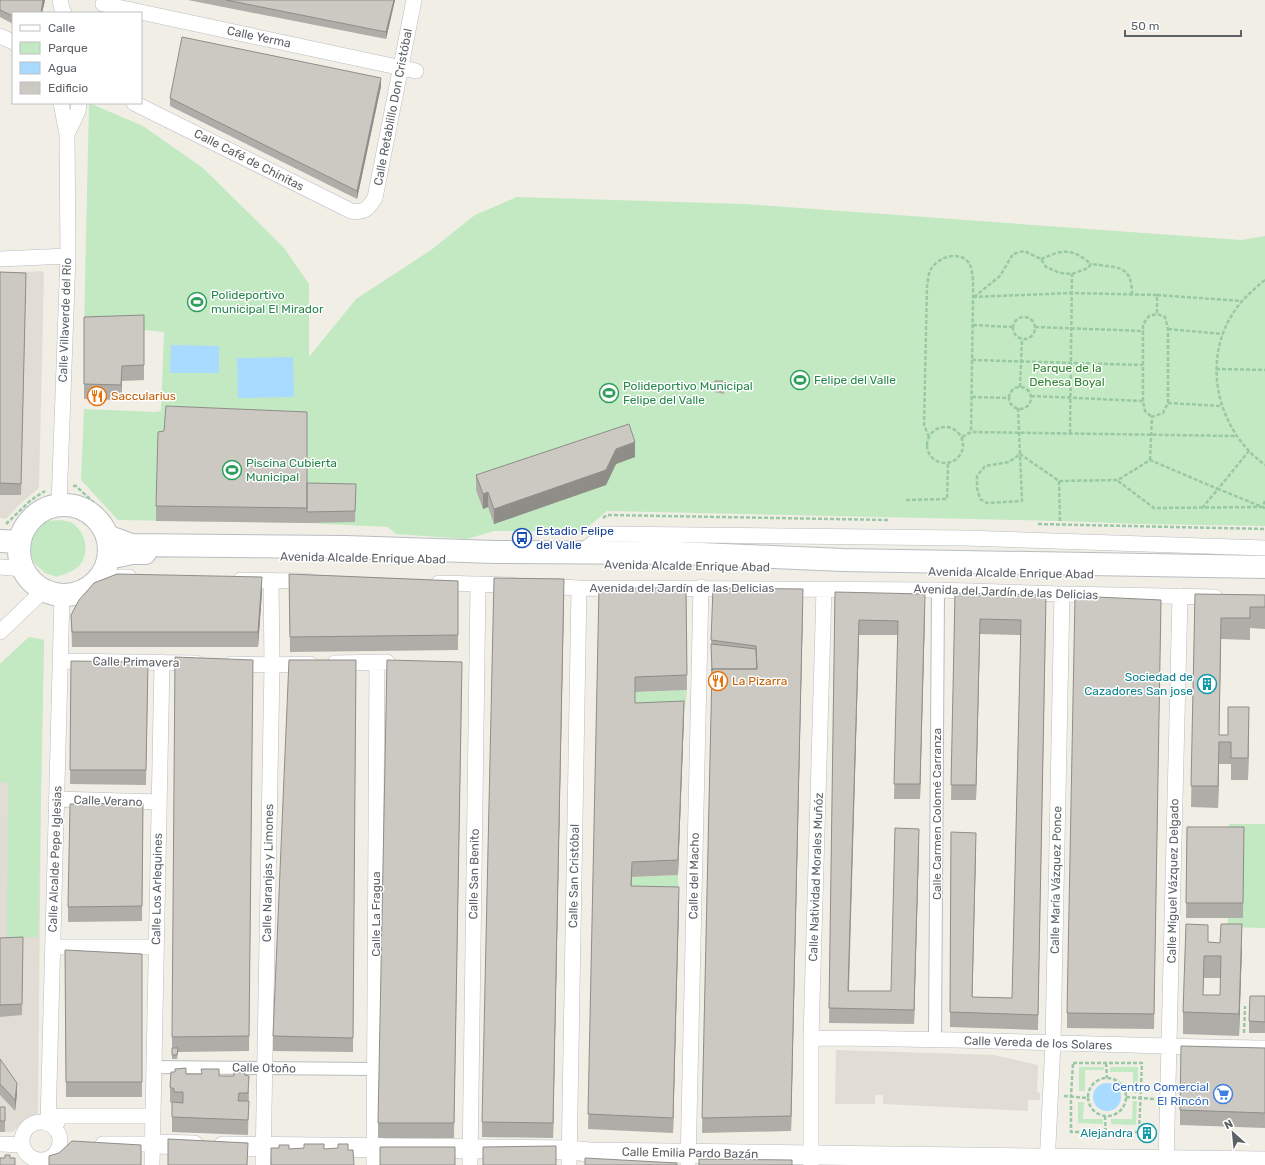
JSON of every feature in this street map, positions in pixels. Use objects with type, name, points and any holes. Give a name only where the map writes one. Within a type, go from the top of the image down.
[{"type":"main road","points":[[59,505],[69,505],[82,508],[93,515],[102,524],[108,546],[106,567],[100,577],[89,587],[76,593],[53,592],[32,581],[13,552],[24,529],[32,518],[43,510],[59,505]]},
{"type":"main road","name":"Avenida Alcalde Enrique Abad","points":[[108,546],[345,547],[495,552],[677,553],[850,560],[1265,567]]},
{"type":"main road","name":"Avenida Alcalde Enrique Abad","points":[[108,546],[118,556],[140,553],[1265,578]]},
{"type":"street","points":[[60,0],[64,12]]},
{"type":"street","name":"Calle Retablillo Don Cristóbal","points":[[365,211],[370,206],[374,198],[414,0]]},
{"type":"street","name":"Calle Yerma","points":[[102,6],[131,12]]},
{"type":"street","name":"Calle Yerma","points":[[142,14],[416,70]]},
{"type":"street","points":[[0,36],[12,42]]},
{"type":"street","name":"Calle Villaverde del Rio","points":[[59,505],[68,256],[67,134],[61,104]]},
{"type":"street","name":"Calle Villaverde del Rio","points":[[67,134],[78,111],[79,104]]},
{"type":"street","name":"Calle Café de Chinitas","points":[[136,104],[351,211],[365,211]]},
{"type":"street","points":[[0,259],[68,256]]},
{"type":"street","name":"Avenida Alcalde Enrique Abad","points":[[581,552],[604,534],[965,538],[1265,548]]},
{"type":"street","points":[[0,567],[13,552]]},
{"type":"street","points":[[100,577],[140,578]]},
{"type":"street","points":[[225,579],[327,581]]},
{"type":"street","name":"Calle Naranjas y Limones","points":[[263,1156],[272,665],[271,580]]},
{"type":"street","name":"Avenida del Jardín de las Delicias","points":[[422,583],[579,588],[701,587],[938,590],[1231,597]]},
{"type":"street","name":"Calle San Benito","points":[[470,1157],[471,662],[478,584]]},
{"type":"street","name":"Calle del Macho","points":[[688,1159],[701,587]]},
{"type":"street","name":"Calle San Cristóbal","points":[[569,1157],[579,588]]},
{"type":"street","name":"Calle Natividad Morales Muñóz","points":[[811,1160],[812,1038],[824,589]]},
{"type":"street","name":"Calle Carmen Colomé Carranza","points":[[935,1039],[938,590]]},
{"type":"street","points":[[0,632],[53,592]]},
{"type":"street","name":"Calle Alcalde Pepe Iglesias","points":[[51,1126],[53,947],[60,661],[53,592]]},
{"type":"street","name":"Calle María Vázquez Ponce","points":[[1047,1162],[1053,1043],[1062,594]]},
{"type":"street","name":"Calle Miguel Vázquez Delgado","points":[[1166,1162],[1180,596]]},
{"type":"street","name":"Calle Primavera","points":[[60,661],[272,665],[400,662]]},
{"type":"street","name":"Calle Los Arlequines","points":[[152,1165],[162,662]]},
{"type":"street","name":"Calle La Fragua","points":[[374,1156],[377,662]]},
{"type":"street","name":"Calle Verano","points":[[56,799],[159,802]]},
{"type":"street","points":[[53,947],[156,947]]},
{"type":"street","name":"Calle Vereda de los Solares","points":[[812,1038],[935,1039],[1169,1047],[1265,1048]]},
{"type":"street","name":"Calle Otoño","points":[[154,1067],[375,1069]]},
{"type":"street","points":[[51,1126],[59,1116],[152,1116]]},
{"type":"street","points":[[36,1123],[51,1126],[59,1138],[59,1144],[53,1155],[35,1162],[27,1154],[22,1145],[22,1139],[26,1129],[36,1123]]},
{"type":"street","points":[[0,1144],[22,1145]]},
{"type":"street","points":[[59,1144],[75,1144]]},
{"type":"street","points":[[90,1144],[152,1144]]},
{"type":"street","name":"Calle Emilia Pardo Bazán","points":[[152,1144],[263,1156],[569,1157],[590,1152],[688,1159],[1047,1162],[1265,1161]]},
{"type":"path","points":[[973,297],[1000,276],[1013,254],[1024,252],[1041,259],[1046,267],[1060,273],[1072,274],[1088,268],[1091,264]]},
{"type":"path","points":[[1041,259],[1062,252],[1072,253],[1084,258],[1091,264],[1106,267],[1116,266],[1126,272],[1132,283],[1132,294]]},
{"type":"path","points":[[929,436],[924,425],[927,286],[930,272],[936,262],[946,256],[959,257],[969,263],[972,275],[973,325],[971,432]]},
{"type":"path","points":[[1070,433],[1072,274]]},
{"type":"path","points":[[1265,280],[1242,301],[1228,322],[1218,351],[1216,369],[1217,384],[1226,418],[1236,436],[1249,451],[1265,464]]},
{"type":"path","points":[[973,297],[1071,293],[1157,295],[1242,301]]},
{"type":"path","points":[[1157,295],[1157,314]]},
{"type":"path","points":[[1157,314],[1165,317],[1168,329],[1168,403],[1163,413],[1152,417],[1145,411],[1143,401],[1144,324],[1149,316],[1157,314]]},
{"type":"path","points":[[1022,317],[1032,320],[1035,327],[1034,334],[1028,339],[1022,339],[1014,335],[1012,327],[1016,320],[1022,317]]},
{"type":"path","points":[[973,325],[1012,327]]},
{"type":"path","points":[[1035,327],[1144,331]]},
{"type":"path","points":[[1168,329],[1223,334]]},
{"type":"path","points":[[1020,387],[1022,339]]},
{"type":"path","points":[[972,360],[1143,365]]},
{"type":"path","points":[[1216,369],[1265,370]]},
{"type":"path","points":[[1020,387],[1026,388],[1029,391],[1031,401],[1026,407],[1018,408],[1013,406],[1009,398],[1013,389],[1020,387]]},
{"type":"path","points":[[1031,396],[1143,401]]},
{"type":"path","points":[[972,397],[1009,398]]},
{"type":"path","points":[[1168,403],[1222,406]]},
{"type":"path","points":[[1018,408],[1019,433],[1020,454],[1022,502],[987,503],[980,499],[977,488],[977,476],[985,466],[1009,462],[1020,454]]},
{"type":"path","points":[[1150,460],[1152,417]]},
{"type":"path","points":[[950,427],[962,436],[964,446],[959,458],[948,464],[937,462],[932,458],[927,448],[929,436],[932,432],[938,428],[950,427]]},
{"type":"path","points":[[962,436],[971,432],[1236,436]]},
{"type":"path","points":[[1202,508],[1249,451]]},
{"type":"path","points":[[1020,454],[1059,481],[1118,480],[1150,460]]},
{"type":"path","points":[[1150,460],[1263,508]]},
{"type":"path","points":[[906,500],[946,499],[948,464]]},
{"type":"path","points":[[1118,480],[1154,508],[1263,508]]},
{"type":"path","points":[[1059,481],[1060,521]]},
{"type":"path","points":[[1263,508],[1265,501]]},
{"type":"path","points":[[1244,1048],[1245,1006]]},
{"type":"path","points":[[1106,1056],[1107,1078]]},
{"type":"path","points":[[1073,1062],[1142,1063],[1139,1132],[1071,1132],[1071,1096],[1073,1062]]},
{"type":"path","points":[[1107,1078],[1118,1081],[1125,1091],[1126,1097],[1125,1104],[1122,1109],[1111,1116],[1099,1115],[1091,1108],[1087,1098],[1088,1091],[1095,1082],[1107,1078]]},
{"type":"path","points":[[1062,1096],[1087,1098]]},
{"type":"path","points":[[1126,1097],[1154,1099]]},
{"type":"path","points":[[1105,1116],[1106,1139]]},
{"type":"shaded area","points":[[42,271],[44,274],[39,488],[22,502],[6,519],[0,518],[0,273]]},
{"type":"shaded area","points":[[29,637],[44,640],[38,1113],[27,1119],[13,1132],[0,1132],[0,664]]},
{"type":"shaded area","points":[[836,1050],[994,1055],[1038,1065],[1037,1092],[1040,1093],[1040,1100],[1028,1100],[1028,1111],[883,1104],[883,1095],[875,1095],[875,1104],[835,1104]]},
{"type":"green space","name":"Parque de la Dehesa Boyal","points":[[89,104],[143,126],[203,168],[284,248],[309,284],[309,357],[356,299],[431,250],[475,215],[517,197],[744,204],[1241,240],[1265,236],[1265,526],[607,511],[583,531],[494,531],[467,539],[396,534],[388,527],[307,523],[118,520],[81,480],[84,409],[161,411],[164,332],[144,330],[84,329]]},
{"type":"green space","points":[[60,520],[71,522],[77,527],[81,532],[86,548],[83,560],[78,567],[57,577],[45,573],[34,563],[29,550],[31,539],[36,530],[47,521]]},
{"type":"green space","points":[[29,637],[44,640],[38,937],[7,937],[8,783],[0,782],[0,664]]},
{"type":"green space","points":[[687,690],[684,716],[635,718],[635,692]]},
{"type":"green space","points":[[1229,824],[1265,824],[1265,928],[1227,927],[1228,918],[1243,918],[1244,843],[1231,842]]},
{"type":"green space","points":[[678,875],[679,901],[631,900],[632,877]]},
{"type":"green space","points":[[1079,1067],[1104,1067],[1104,1070],[1085,1070],[1085,1091],[1079,1091]]},
{"type":"green space","points":[[1110,1067],[1138,1067],[1138,1093],[1133,1093],[1133,1072],[1110,1072]]},
{"type":"green space","points":[[1133,1101],[1137,1101],[1136,1125],[1111,1124],[1111,1119],[1132,1119]]},
{"type":"green space","points":[[1078,1102],[1084,1102],[1083,1119],[1103,1119],[1103,1124],[1078,1123]]},
{"type":"water","points":[[171,345],[219,346],[219,373],[170,373]]},
{"type":"water","points":[[293,357],[294,397],[238,398],[237,358]]},
{"type":"water","points":[[1107,1083],[1117,1087],[1121,1097],[1117,1107],[1107,1111],[1097,1107],[1093,1097],[1097,1087]]},
{"type":"building","points":[[0,0],[43,0],[41,12],[12,12],[12,16],[0,10]]},
{"type":"building","points":[[226,0],[394,0],[386,32]]},
{"type":"building","points":[[182,37],[381,78],[357,191],[170,98]]},
{"type":"building","points":[[0,272],[26,273],[21,484],[0,483]]},
{"type":"building","points":[[144,315],[144,365],[122,366],[121,385],[84,384],[84,317]]},
{"type":"building","points":[[715,381],[724,381],[724,390],[714,388]]},
{"type":"building","name":"Piscina Cubierta Municipal","points":[[166,406],[307,412],[307,508],[156,506],[158,432],[164,431]]},
{"type":"building","points":[[629,424],[635,442],[616,449],[606,470],[494,509],[488,492],[483,494],[476,475]]},
{"type":"building","points":[[307,483],[356,484],[355,511],[307,512]]},
{"type":"building","points":[[117,574],[262,577],[258,632],[72,632],[71,615],[79,600],[94,583]]},
{"type":"building","points":[[289,574],[458,581],[458,635],[290,637]]},
{"type":"building","points":[[494,578],[564,579],[553,1123],[482,1122]]},
{"type":"building","points":[[599,588],[686,588],[687,675],[635,677],[635,703],[684,701],[678,860],[632,862],[631,886],[679,887],[673,1118],[588,1114]]},
{"type":"building","points":[[713,588],[803,589],[791,1116],[702,1118],[712,669],[757,669],[756,646],[711,640]]},
{"type":"building","points":[[835,592],[925,594],[920,784],[894,784],[898,621],[859,620],[848,991],[891,991],[895,828],[919,829],[914,1010],[829,1008]]},
{"type":"building","points":[[955,593],[1046,595],[1038,1015],[950,1012],[951,832],[976,833],[972,997],[1012,998],[1021,620],[980,619],[976,785],[951,785]]},
{"type":"building","name":"Sociedad de Cazadores San jose","points":[[1195,594],[1265,595],[1265,607],[1250,607],[1250,618],[1221,618],[1219,735],[1228,735],[1228,707],[1249,707],[1248,758],[1231,758],[1231,742],[1219,742],[1218,786],[1191,786]]},
{"type":"building","points":[[1075,596],[1161,600],[1154,1014],[1067,1013]]},
{"type":"building","points":[[711,644],[756,649],[757,669],[712,669],[712,671]]},
{"type":"building","points":[[175,657],[253,660],[249,1036],[172,1037]]},
{"type":"building","points":[[289,660],[356,660],[353,1038],[273,1036]]},
{"type":"building","points":[[387,660],[462,662],[454,1123],[378,1123]]},
{"type":"building","points":[[71,661],[148,662],[146,770],[70,770]]},
{"type":"building","points":[[143,803],[142,906],[68,907],[70,804]]},
{"type":"building","points":[[1187,827],[1244,827],[1243,903],[1186,903]]},
{"type":"building","points":[[1186,924],[1208,925],[1208,942],[1220,943],[1221,924],[1242,924],[1239,1014],[1183,1012]],"holes":[[[1204,956],[1221,956],[1220,995],[1203,995]]]},
{"type":"building","points":[[23,937],[22,1004],[0,1005],[0,938]]},
{"type":"building","points":[[65,950],[142,954],[142,1082],[66,1082]]},
{"type":"building","points":[[1250,996],[1265,996],[1265,1022],[1249,1021]]},
{"type":"building","name":"Centro Comercial El Rincón","points":[[1181,1046],[1265,1048],[1265,1113],[1180,1110]]},
{"type":"building","points":[[172,1048],[178,1048],[177,1055],[172,1055]]},
{"type":"building","points":[[0,1059],[17,1083],[15,1100],[0,1084]]},
{"type":"building","points":[[186,1068],[186,1074],[202,1074],[201,1069],[219,1069],[219,1076],[234,1076],[234,1072],[244,1072],[245,1075],[249,1076],[248,1093],[239,1093],[238,1101],[249,1101],[248,1120],[172,1117],[172,1102],[183,1103],[183,1092],[174,1092],[174,1089],[170,1087],[171,1072],[175,1072],[175,1069]]},
{"type":"building","points":[[0,1107],[5,1107],[5,1121],[0,1121]]},
{"type":"building","points":[[1141,1125],[1152,1125],[1152,1134],[1141,1134]]},
{"type":"building","points":[[168,1139],[248,1143],[247,1165],[168,1165]]},
{"type":"building","points":[[72,1141],[141,1145],[141,1165],[49,1165],[49,1156],[59,1153]]},
{"type":"building","points":[[304,1144],[324,1144],[324,1149],[338,1148],[338,1144],[348,1144],[348,1150],[353,1150],[354,1165],[271,1165],[271,1148],[279,1148],[279,1145],[289,1145],[289,1149],[304,1148]]},
{"type":"building","points":[[556,1146],[556,1165],[483,1165],[483,1147]]},
{"type":"building","points":[[380,1147],[455,1147],[455,1165],[380,1165]]},
{"type":"building","points":[[5,1155],[10,1155],[10,1158],[15,1158],[15,1165],[0,1165],[0,1158],[5,1158]]},
{"type":"building","points":[[585,1158],[677,1163],[677,1165],[585,1165]]},
{"type":"building","points":[[699,1159],[792,1160],[792,1165],[699,1165]]},
{"type":"place","name":"Polideportivo municipal El Mirador","points":[[197,302]]},
{"type":"place","name":"Felipe del Valle","points":[[800,380]]},
{"type":"place","name":"Polideportivo Municipal Felipe del Valle","points":[[609,393]]},
{"type":"place","name":"Saccularius","points":[[97,396]]},
{"type":"place","name":"Piscina Cubierta Municipal","points":[[232,470]]},
{"type":"place","name":"Estadio Felipe del Valle","points":[[522,538]]},
{"type":"place","name":"La Pizarra","points":[[718,681]]},
{"type":"place","name":"Sociedad de Cazadores San jose","points":[[1207,684]]},
{"type":"place","name":"Centro Comercial El Rincón","points":[[1223,1094]]},
{"type":"place","name":"Alejandra","points":[[1147,1133]]}]
